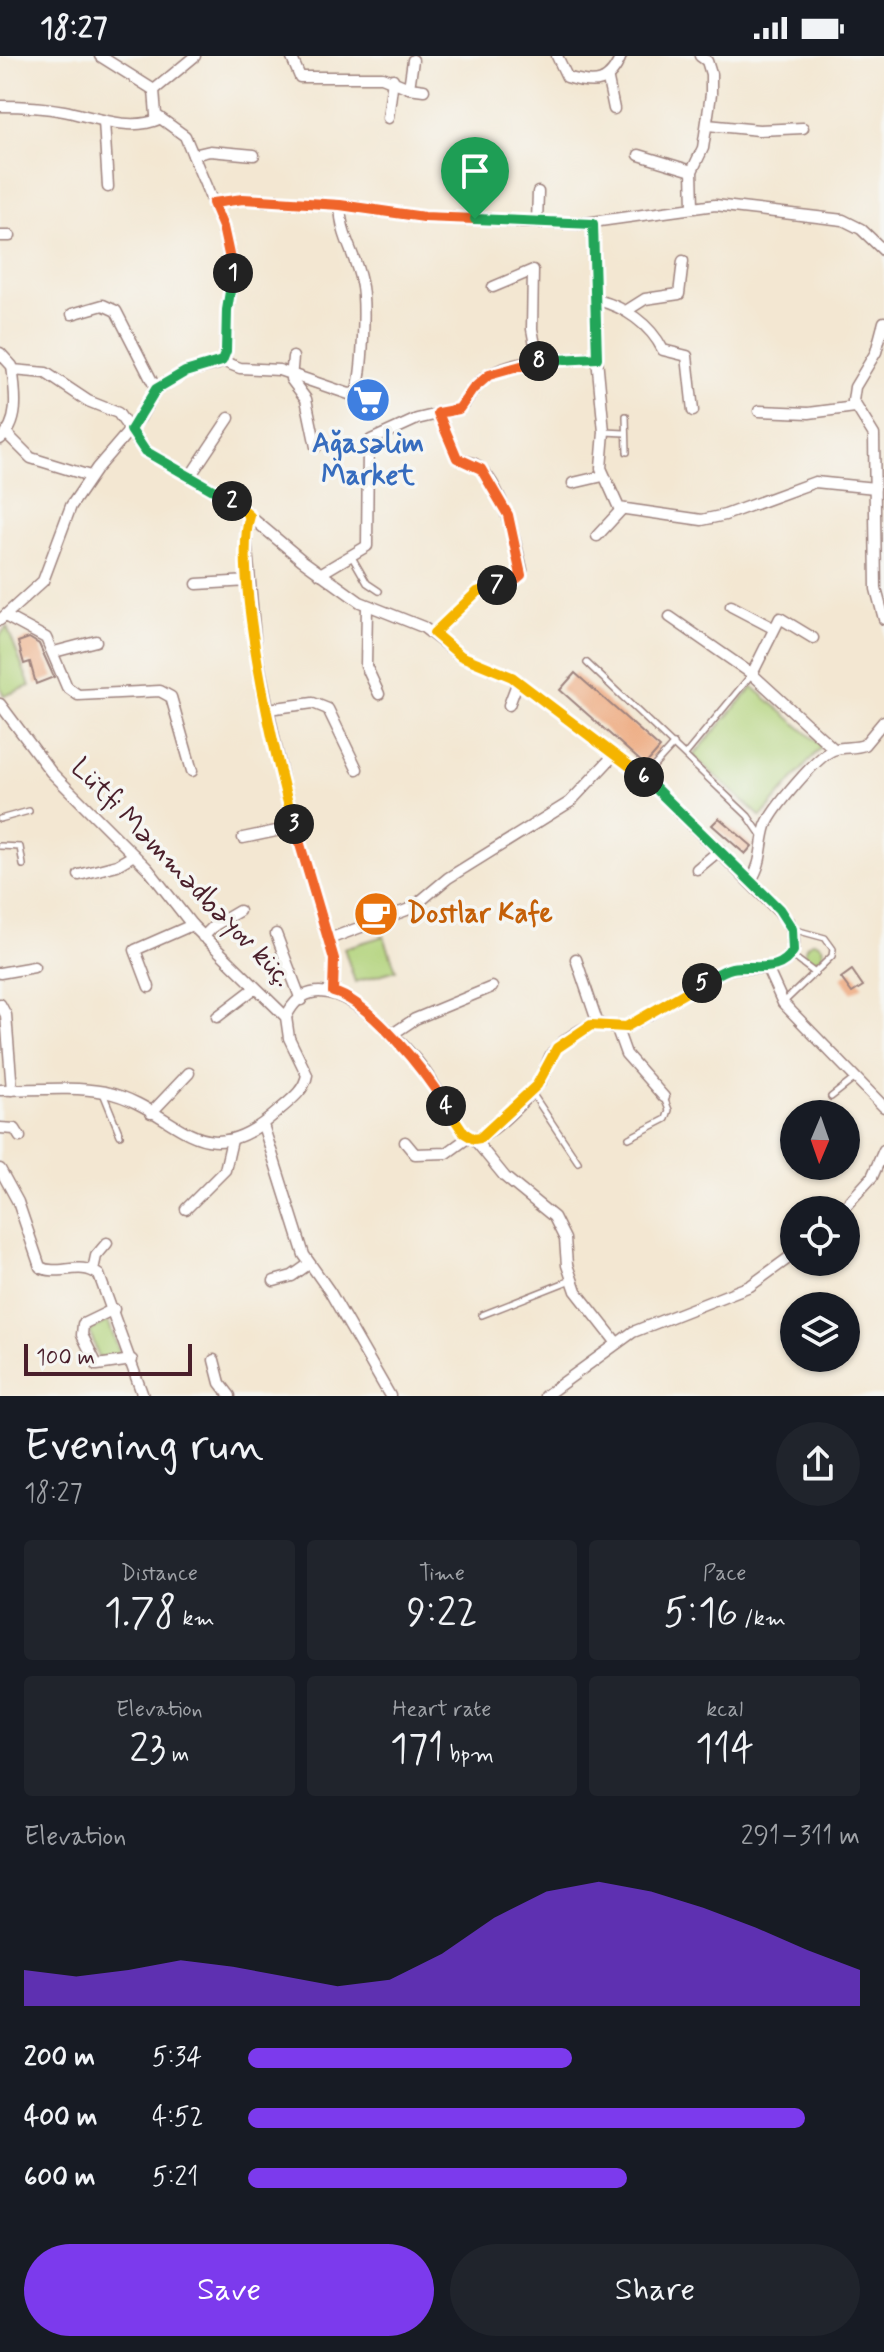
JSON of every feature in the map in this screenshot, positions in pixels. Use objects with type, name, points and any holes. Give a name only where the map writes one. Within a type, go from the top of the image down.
[{"type":"street","points":[[100,56],[154,90]]},
{"type":"street","points":[[154,90],[195,56]]},
{"type":"street","points":[[291,56],[300,77],[393,79],[409,88],[424,90]]},
{"type":"street","points":[[557,56],[567,77],[608,80]]},
{"type":"street","points":[[614,109],[608,80],[621,56]]},
{"type":"street","points":[[693,206],[692,171],[703,148],[707,125],[711,80],[707,58]]},
{"type":"street","points":[[409,88],[413,60]]},
{"type":"street","points":[[388,118],[393,79]]},
{"type":"street","points":[[154,90],[154,110],[159,119],[181,131],[223,227],[233,279],[227,310],[226,351],[222,361]]},
{"type":"street","points":[[0,106],[45,109],[104,121],[145,124],[159,119]]},
{"type":"street","points":[[104,121],[108,187]]},
{"type":"street","points":[[707,125],[759,130],[803,128]]},
{"type":"street","points":[[193,155],[210,151],[254,155]]},
{"type":"street","points":[[639,155],[692,171]]},
{"type":"street","points":[[475,219],[476,166]]},
{"type":"street","points":[[537,222],[538,192]]},
{"type":"street","points":[[213,203],[243,199],[340,205],[424,217],[593,224],[693,206],[836,218],[861,229],[884,251]]},
{"type":"street","points":[[192,771],[171,697],[160,691],[78,695],[67,687],[54,652],[39,632],[2,618],[43,581],[64,519],[90,476],[131,430],[156,389],[185,372],[222,361],[240,368],[268,368],[349,394],[358,390],[362,285],[345,242],[340,205]]},
{"type":"street","points":[[593,224],[597,358],[604,432],[603,476],[621,510]]},
{"type":"street","points":[[626,311],[645,299],[679,294],[683,261]]},
{"type":"street","points":[[493,287],[533,270],[532,329],[538,361]]},
{"type":"street","points":[[597,300],[626,311],[649,327],[663,350],[687,356],[693,411]]},
{"type":"street","points":[[72,314],[103,305],[116,311],[156,389]]},
{"type":"street","points":[[884,322],[876,352],[855,387],[855,407],[874,435],[876,589],[884,619]]},
{"type":"street","points":[[0,353],[13,370],[14,417],[4,436],[31,458],[90,476]]},
{"type":"street","points":[[293,357],[290,374],[306,399],[316,447]]},
{"type":"street","points":[[320,574],[362,552],[369,539],[368,447],[371,440],[438,413],[459,409],[473,389],[489,375],[538,361],[597,358]]},
{"type":"street","points":[[13,370],[46,373],[88,401],[118,413],[145,451],[191,475],[250,516],[320,574],[367,606],[434,633],[461,656],[518,681],[644,777],[751,880],[792,929],[795,941],[791,955],[767,968],[726,970],[635,1023],[617,1029],[598,1024],[586,1028],[557,1048],[531,1092],[486,1135],[471,1138],[447,1153],[415,1154],[405,1142]]},
{"type":"street","points":[[759,411],[809,413],[855,407]]},
{"type":"street","points":[[434,633],[477,592],[514,581],[522,570],[512,526],[502,504],[481,469],[457,458],[438,413]]},
{"type":"street","points":[[191,475],[229,418]]},
{"type":"street","points":[[573,483],[603,476]]},
{"type":"street","points":[[621,510],[702,520],[725,515],[815,482],[875,488]]},
{"type":"street","points":[[597,536],[621,510]]},
{"type":"street","points":[[250,516],[246,530],[249,581],[268,709],[295,827],[329,939],[335,968],[333,992]]},
{"type":"street","points":[[197,584],[249,581]]},
{"type":"street","points":[[367,606],[366,666],[379,694]]},
{"type":"street","points":[[731,606],[773,628]]},
{"type":"street","points":[[670,617],[752,674],[834,749]]},
{"type":"street","points":[[752,674],[780,618],[785,618],[813,638]]},
{"type":"street","points":[[54,652],[96,641]]},
{"type":"street","points":[[509,705],[518,681]]},
{"type":"street","points":[[268,709],[313,703],[328,709],[357,769]]},
{"type":"street","name":"Lütfi Məmmədbəyov küç.","points":[[0,704],[51,772],[134,855],[203,937],[286,1017],[289,1038],[305,1069],[306,1081],[299,1093],[263,1125],[232,1140]]},
{"type":"street","points":[[751,880],[759,867],[768,822],[776,810],[824,755],[834,749],[864,745],[884,721]]},
{"type":"street","points":[[329,939],[412,908],[460,870],[570,802],[615,754]]},
{"type":"street","points":[[243,838],[295,827]]},
{"type":"street","points":[[697,869],[720,850]]},
{"type":"street","points":[[79,875],[117,865],[134,855]]},
{"type":"street","points":[[203,937],[215,925],[239,911]]},
{"type":"street","points":[[149,987],[135,950],[192,925]]},
{"type":"street","points":[[276,934],[301,1000]]},
{"type":"street","points":[[576,959],[598,1024]]},
{"type":"street","points":[[0,973],[34,967]]},
{"type":"street","points":[[767,968],[783,1003],[884,1107]]},
{"type":"street","points":[[391,1035],[415,1019],[492,987]]},
{"type":"street","points":[[217,1017],[255,988]]},
{"type":"street","points":[[286,1017],[301,1000],[316,992],[333,992],[346,998],[391,1035],[418,1063],[471,1138],[505,1177],[554,1217],[565,1239],[571,1280],[616,1342]]},
{"type":"street","points":[[0,1004],[6,1015],[12,1090]]},
{"type":"street","points":[[617,1029],[626,1054],[664,1097]]},
{"type":"street","points":[[151,1113],[189,1073]]},
{"type":"street","points":[[0,1090],[103,1092],[197,1138],[232,1140],[231,1156],[225,1170],[186,1209]]},
{"type":"street","points":[[263,1125],[309,1264],[330,1292],[390,1396]]},
{"type":"street","points":[[0,1128],[15,1129],[20,1137]]},
{"type":"street","points":[[855,1196],[872,1177],[884,1150]]},
{"type":"street","points":[[0,1169],[18,1202],[40,1267],[50,1271],[93,1270]]},
{"type":"street","points":[[93,1270],[96,1256],[107,1243]]},
{"type":"street","points":[[274,1281],[292,1276],[309,1264]]},
{"type":"street","points":[[545,1396],[616,1342],[643,1328],[750,1286],[780,1264]]},
{"type":"street","points":[[93,1270],[104,1284],[114,1309],[143,1396]]},
{"type":"street","points":[[114,1309],[83,1324],[82,1335],[97,1365],[132,1360]]},
{"type":"street","points":[[214,1360],[220,1383],[230,1396]]},
{"type":"lane","points":[[626,416],[627,452]]},
{"type":"lane","points":[[604,432],[625,433]]},
{"type":"lane","points":[[352,557],[367,583],[379,591]]},
{"type":"lane","points":[[587,663],[748,816],[763,840]]},
{"type":"lane","points":[[685,755],[752,674]]},
{"type":"lane","points":[[644,777],[674,744]]},
{"type":"lane","points":[[0,819],[29,811]]},
{"type":"lane","points":[[0,846],[20,847],[23,865]]},
{"type":"lane","points":[[783,1003],[832,956],[830,943],[792,929]]},
{"type":"lane","points":[[791,955],[815,973]]},
{"type":"lane","points":[[831,1097],[855,1078]]},
{"type":"lane","points":[[103,1092],[120,1135]]},
{"type":"lane","points":[[531,1092],[578,1162]]},
{"type":"lane","points":[[629,1138],[666,1119],[669,1110],[664,1097]]},
{"type":"lane","points":[[482,1315],[571,1280]]},
{"type":"green space","points":[[7,627],[30,686],[4,696],[0,686],[0,635]]},
{"type":"green space","points":[[753,687],[822,746],[761,817],[693,756]]},
{"type":"green space","points":[[384,936],[396,970],[355,982],[344,948]]},
{"type":"green space","points":[[814,942],[823,951],[814,960],[805,951]]},
{"type":"green space","points":[[108,1321],[120,1354],[99,1359],[90,1331]]},
{"type":"building","points":[[29,638],[39,644],[54,677],[36,684],[30,662],[24,664],[18,642]]},
{"type":"building","points":[[575,673],[660,748],[645,765],[560,690]]},
{"type":"building","points":[[719,818],[752,846],[745,854],[712,825]]},
{"type":"building","points":[[852,970],[863,986],[852,993],[841,978]]},
{"type":"place","name":"Ağasəlim Market","points":[[368,400]]},
{"type":"place","name":"Dostlar Kafe","points":[[376,914]]},
{"type":"route","points":[[243,199],[377,207],[424,217],[475,219],[593,224],[597,275],[597,358],[538,361],[489,375],[473,389],[459,409],[438,413],[457,458],[481,469],[508,515],[522,570],[514,581],[477,592],[434,633],[461,656],[512,677],[644,777],[779,909],[792,929],[795,941],[791,955],[776,966],[726,970],[626,1027],[617,1029],[598,1024],[586,1028],[552,1053],[540,1081],[531,1092],[486,1135],[474,1139],[464,1133],[408,1051],[340,993],[333,992],[334,959],[281,778],[256,650],[246,537],[250,516],[191,475],[145,451],[131,430],[156,389],[163,383],[185,372],[218,364],[225,356],[227,304],[233,279],[223,227],[213,203],[243,199]]}]
